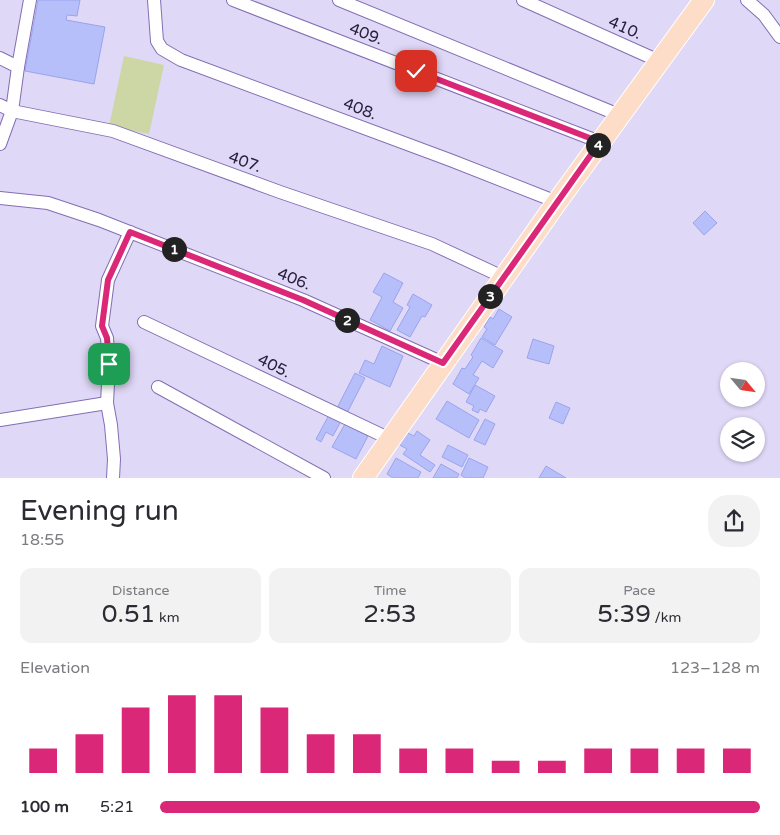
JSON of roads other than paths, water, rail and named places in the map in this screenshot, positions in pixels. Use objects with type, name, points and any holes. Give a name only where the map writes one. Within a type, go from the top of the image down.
[{"type":"main road","points":[[363,478],[503,277],[701,1]]},
{"type":"street","points":[[0,144],[12,111],[30,0]]},
{"type":"street","name":"408.","points":[[154,0],[157,41],[162,49],[180,60],[450,160],[557,202]]},
{"type":"street","name":"409.","points":[[233,0],[600,142]]},
{"type":"street","name":"409.","points":[[338,0],[620,115]]},
{"type":"street","name":"410.","points":[[523,0],[659,61]]},
{"type":"street","points":[[747,0],[764,15],[780,37]]},
{"type":"street","points":[[0,58],[18,67]]},
{"type":"street","points":[[0,105],[12,111]]},
{"type":"street","name":"407.","points":[[12,111],[113,131],[280,192],[432,244],[503,277]]},
{"type":"street","name":"406.","points":[[0,198],[48,202],[99,220],[303,300],[443,363]]},
{"type":"street","points":[[113,478],[114,459],[107,403],[109,364],[107,338],[102,326],[108,280],[130,232]]},
{"type":"street","name":"405.","points":[[144,322],[390,439]]},
{"type":"street","points":[[158,387],[324,478]]},
{"type":"street","points":[[0,420],[107,403]]}]
